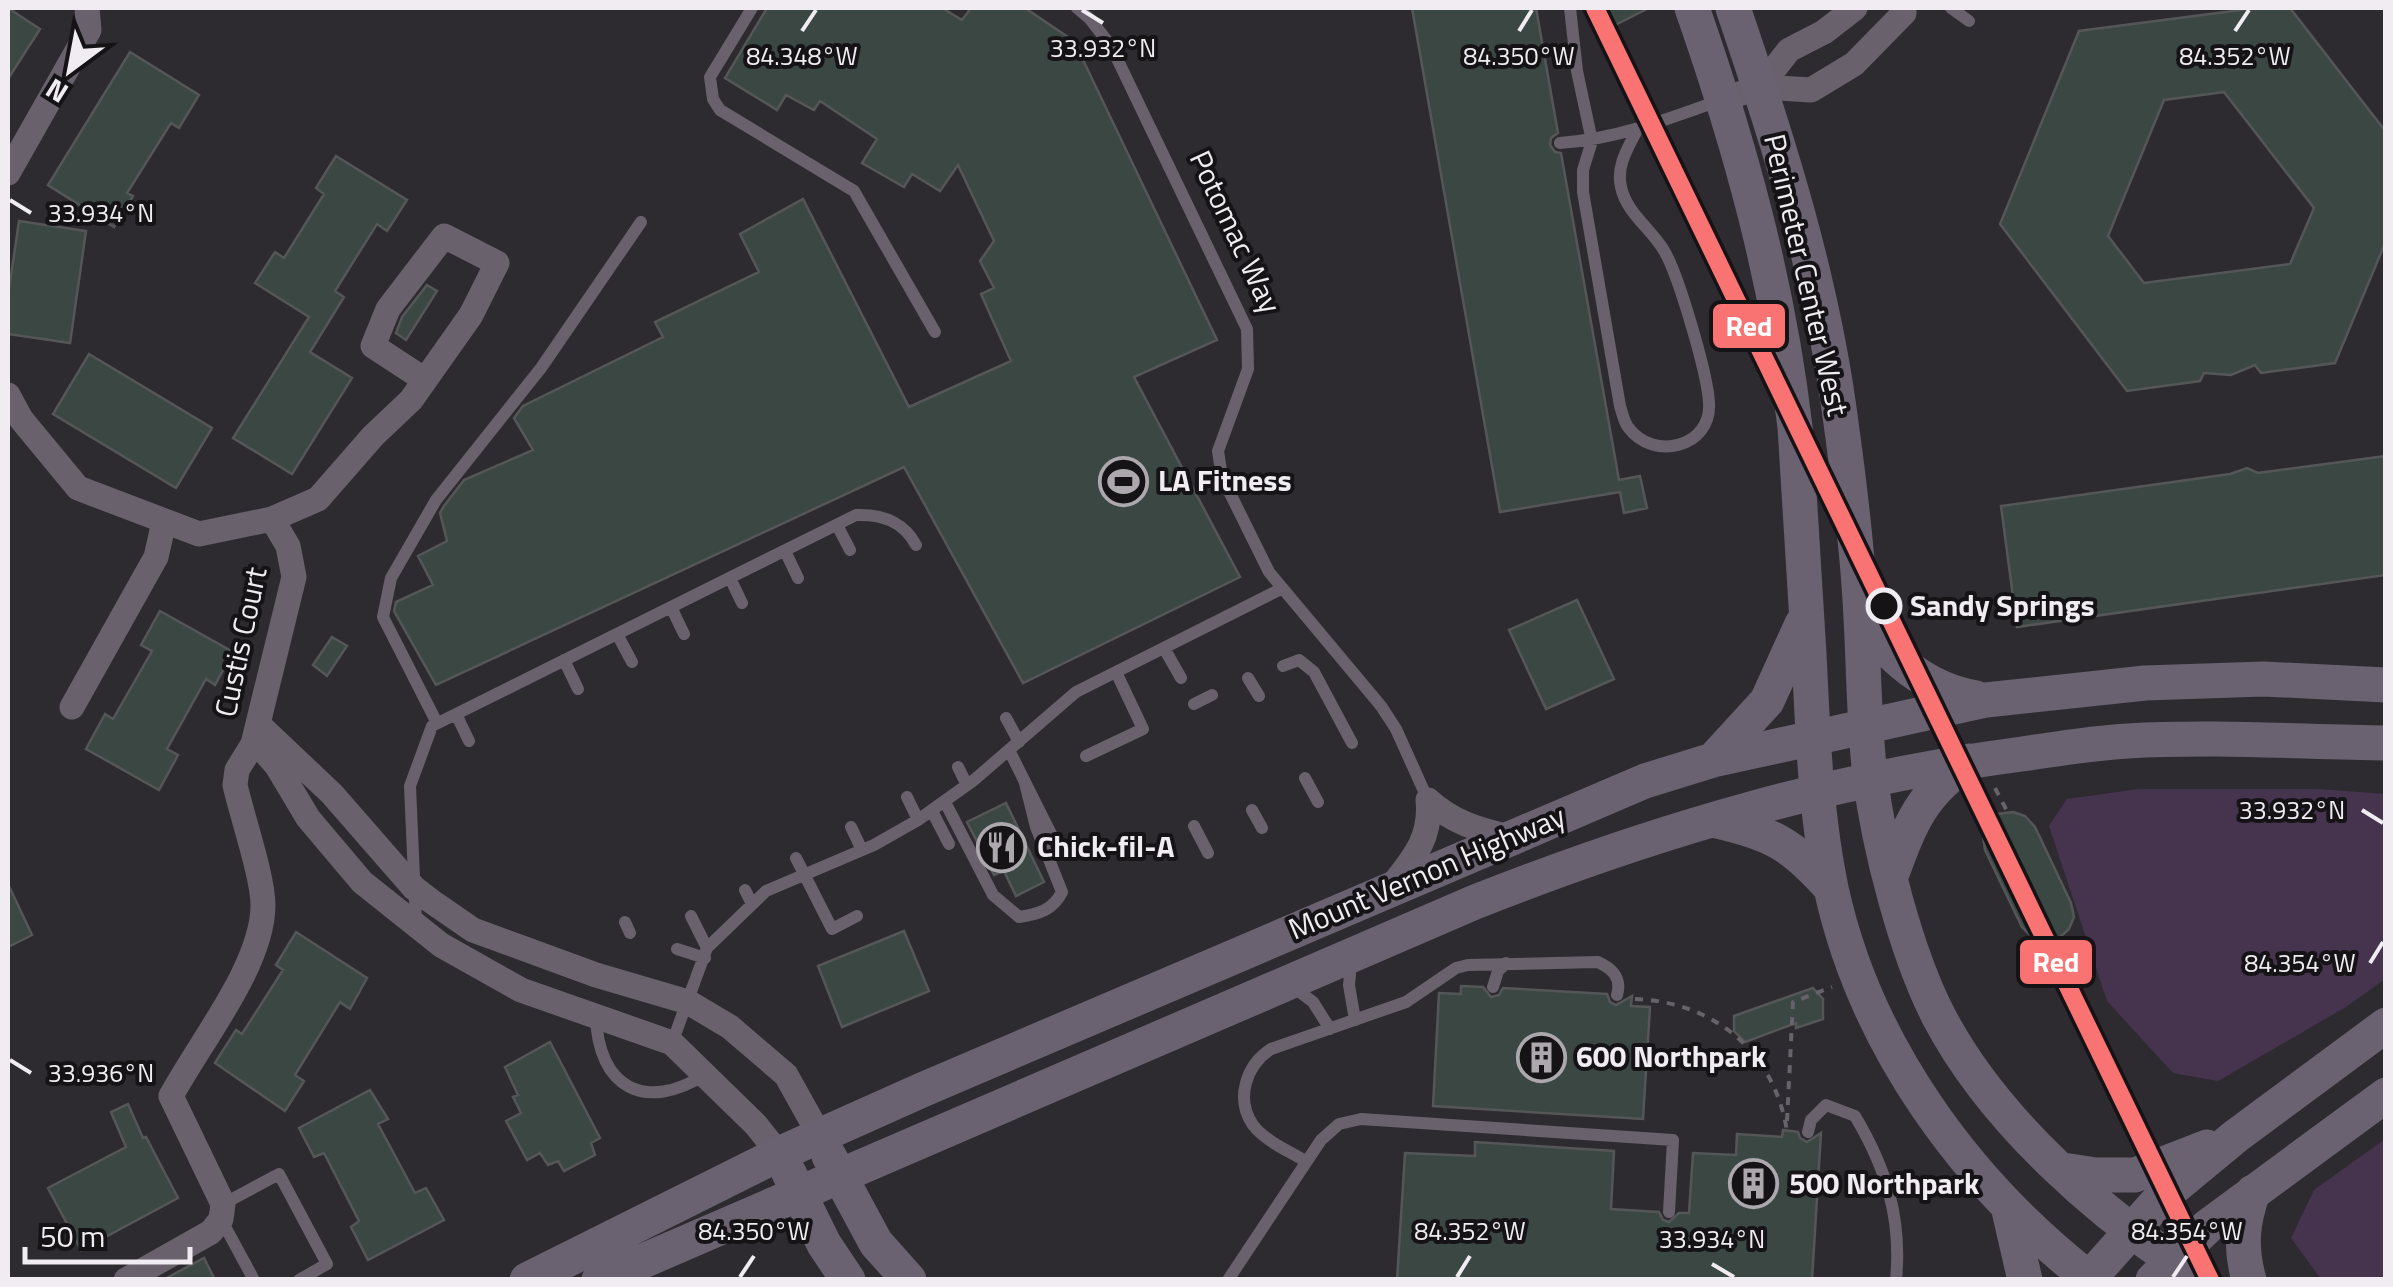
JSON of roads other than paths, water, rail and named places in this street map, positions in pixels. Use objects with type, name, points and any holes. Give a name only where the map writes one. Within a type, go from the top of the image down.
[{"type":"main road","name":"Perimeter Center West","points":[[1692,8],[1724,99],[1770,270],[1789,376],[1812,739],[1831,888],[1843,932],[1866,992],[1909,1080],[1946,1133],[2008,1205],[2089,1279]]},
{"type":"main road","name":"Perimeter Center West","points":[[1733,8],[1809,258],[1833,368],[1854,525],[1870,778],[1891,876],[1925,984],[1953,1040],[2004,1109],[2063,1170],[2130,1230],[2162,1270],[2202,1280]]},
{"type":"main road","points":[[1713,760],[1768,699],[1806,614]]},
{"type":"main road","points":[[1861,617],[1892,656],[1924,680],[1957,695],[1986,700]]},
{"type":"main road","name":"Mount Vernon Highway","points":[[527,1280],[779,1154],[1510,836],[1646,781],[1713,760],[1866,727],[1908,714],[1986,700],[2145,683],[2264,679],[2386,685]]},
{"type":"main road","name":"Mount Vernon Highway","points":[[598,1280],[1356,953],[1574,863],[1707,818],[1870,778],[1970,760],[2124,741],[2386,743]]},
{"type":"main road","points":[[1891,876],[1918,810],[1937,785],[1970,760]]},
{"type":"main road","points":[[1707,818],[1756,830],[1785,843],[1831,888]]},
{"type":"main road","points":[[2089,1279],[2161,1198],[2236,1136],[2386,1025]]},
{"type":"main road","points":[[2162,1270],[2208,1226],[2386,1095]]},
{"type":"main road","points":[[820,1136],[838,1178],[876,1244],[909,1280]]},
{"type":"main road","points":[[2063,1170],[2135,1175],[2236,1136]]},
{"type":"main road","points":[[779,1154],[824,1244],[848,1280]]},
{"type":"main road","points":[[2249,1280],[2242,1245],[2253,1192]]},
{"type":"main road","points":[[2008,1205],[2025,1280]]},
{"type":"street","points":[[11,158],[89,30],[87,8]]},
{"type":"street","points":[[1760,87],[1790,50],[1824,32],[1855,8]]},
{"type":"street","points":[[1724,99],[1760,87],[1811,90],[1854,64],[1904,13],[1904,8]]},
{"type":"street","points":[[272,519],[318,499],[373,436],[411,400],[471,315],[496,263],[444,236],[388,309],[372,346],[425,380]]},
{"type":"street","name":"Custis Court","points":[[8,395],[21,419],[78,488],[199,534],[272,519],[288,546],[294,577],[255,734],[237,770],[235,786],[264,902],[260,935],[249,966],[171,1096],[222,1212]]},
{"type":"street","points":[[72,707],[156,557],[164,522]]},
{"type":"street","points":[[255,734],[332,794],[414,888],[473,930],[688,1002],[730,1027],[786,1075],[820,1136]]},
{"type":"street","points":[[255,734],[308,818],[362,882],[441,945],[521,990],[672,1043],[756,1125],[779,1154]]},
{"type":"street","points":[[1428,800],[1471,828],[1510,836]]},
{"type":"street","points":[[1389,889],[1424,840],[1430,820],[1428,800]]},
{"type":"street","points":[[126,1280],[212,1232],[222,1212]]},
{"type":"lane","points":[[752,8],[710,77],[713,99],[720,110],[854,191],[935,332]]},
{"type":"lane","name":"Potomac Way","points":[[1078,8],[1111,46],[1246,329],[1248,369],[1218,451],[1218,465],[1269,572],[1381,706],[1396,729],[1428,800]]},
{"type":"lane","points":[[1570,8],[1577,71],[1592,141],[1583,170],[1583,192],[1620,406],[1629,428],[1648,442],[1667,447],[1697,437],[1708,423],[1710,401],[1675,275],[1665,252],[1628,207],[1620,186],[1620,166],[1637,130]]},
{"type":"lane","points":[[1951,8],[1969,21]]},
{"type":"lane","points":[[1560,143],[1592,141],[1637,130],[1724,99]]},
{"type":"lane","points":[[437,724],[383,617],[391,578],[436,500],[541,368],[641,222]]},
{"type":"lane","points":[[416,923],[410,786],[432,726],[856,516],[880,514],[909,531],[916,545]]},
{"type":"lane","points":[[837,525],[850,550]]},
{"type":"lane","points":[[785,551],[798,578]]},
{"type":"lane","points":[[730,578],[742,603]]},
{"type":"lane","points":[[672,1043],[706,953],[766,890],[862,850],[918,820],[967,785],[1076,692],[1281,589]]},
{"type":"lane","points":[[671,607],[684,634]]},
{"type":"lane","points":[[618,634],[632,662]]},
{"type":"lane","points":[[1164,648],[1180,678]]},
{"type":"lane","points":[[564,660],[578,689]]},
{"type":"lane","points":[[1283,666],[1299,660],[1314,672],[1352,743]]},
{"type":"lane","points":[[1086,756],[1143,729],[1116,672]]},
{"type":"lane","points":[[1248,678],[1260,696]]},
{"type":"lane","points":[[1194,704],[1212,694]]},
{"type":"lane","points":[[456,714],[469,741]]},
{"type":"lane","points":[[1006,718],[1026,784],[1051,834]]},
{"type":"lane","points":[[958,767],[967,785]]},
{"type":"lane","points":[[1305,778],[1318,802]]},
{"type":"lane","points":[[945,802],[993,895],[1019,917],[1033,915],[1048,910],[1062,892],[1030,812],[1026,784]]},
{"type":"lane","points":[[907,797],[918,820]]},
{"type":"lane","points":[[1252,810],[1262,828]]},
{"type":"lane","points":[[932,811],[950,844]]},
{"type":"lane","points":[[1194,826],[1208,852]]},
{"type":"lane","points":[[851,828],[862,850]]},
{"type":"lane","points":[[796,858],[832,929],[857,916]]},
{"type":"lane","points":[[746,890],[752,904]]},
{"type":"lane","points":[[691,916],[706,953]]},
{"type":"lane","points":[[677,949],[706,953]]},
{"type":"lane","points":[[1355,1020],[1348,985],[1356,953]]},
{"type":"lane","points":[[1305,1161],[1253,1125],[1246,1109],[1246,1082],[1257,1060],[1271,1050],[1406,1002],[1456,968],[1598,962],[1611,968],[1624,997]]},
{"type":"lane","points":[[1493,988],[1498,971],[1506,963]]},
{"type":"lane","points":[[1285,983],[1313,1002],[1330,1029]]},
{"type":"lane","points":[[596,1016],[597,1043],[606,1066],[626,1085],[652,1094],[675,1092],[706,1074]]},
{"type":"lane","points":[[1808,1132],[1810,1120],[1826,1106],[1856,1116],[1878,1154],[1892,1194],[1899,1246],[1896,1280]]},
{"type":"lane","points":[[1228,1280],[1305,1161],[1330,1131],[1360,1119],[1673,1140],[1669,1212]]},
{"type":"lane","points":[[254,1280],[222,1212],[278,1174],[326,1264],[299,1280]]},
{"type":"place","name":"LA Fitness","points":[[1123,481]]},
{"type":"place","name":"Sandy Springs","points":[[1884,606]]},
{"type":"place","name":"Chick-fil-A","points":[[1002,847]]},
{"type":"place","name":"600 Northpark","points":[[1541,1057]]},
{"type":"place","name":"500 Northpark","points":[[1754,1184]]}]
